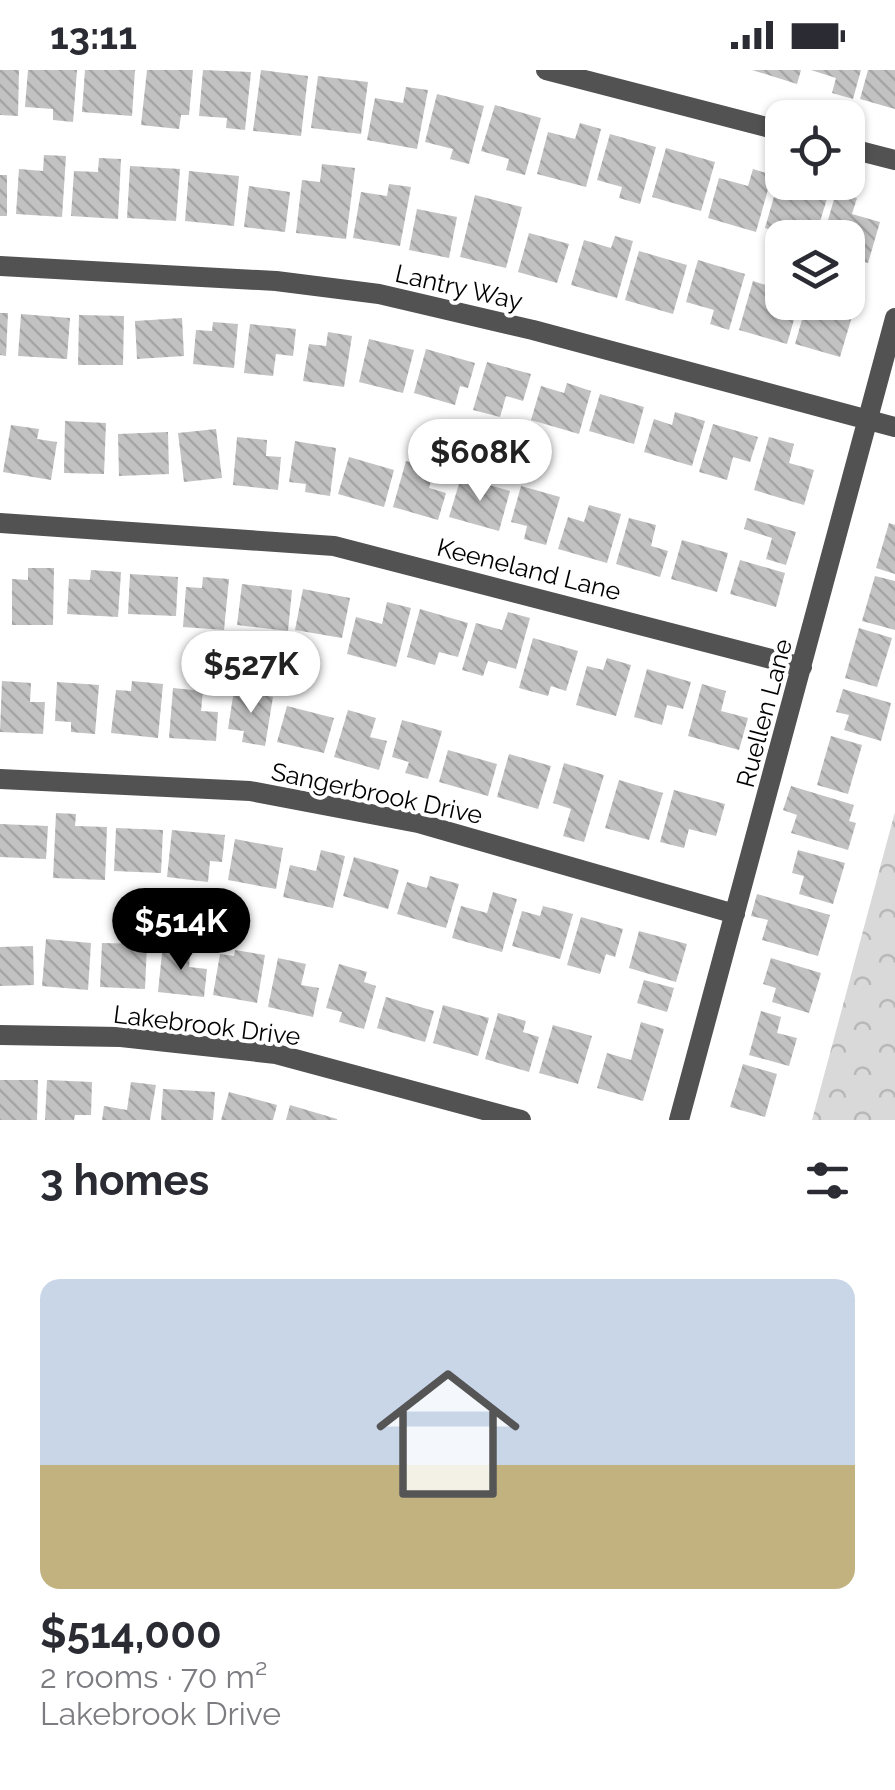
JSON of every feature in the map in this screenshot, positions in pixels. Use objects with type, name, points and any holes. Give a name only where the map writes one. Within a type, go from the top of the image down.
[{"type":"street","points":[[546,70],[765,127]]},
{"type":"street","points":[[865,152],[895,160]]},
{"type":"street","name":"Lantry Way","points":[[0,266],[276,281],[379,294],[533,330],[895,427]]},
{"type":"street","name":"Ruellen Lane","points":[[679,1120],[895,318]]},
{"type":"street","name":"Keeneland Lane","points":[[0,524],[334,546],[802,666]]},
{"type":"street","name":"Sangerbrook Drive","points":[[0,778],[250,790],[418,823],[734,914]]},
{"type":"street","name":"Lakebrook Drive","points":[[0,1035],[121,1037],[276,1054],[521,1120]]},
{"type":"green space","points":[[895,812],[895,1120],[812,1120]]},
{"type":"building","points":[[0,70],[19,70],[18,116],[0,115]]},
{"type":"building","points":[[28,70],[77,70],[73,122],[53,120],[53,109],[25,107]]},
{"type":"building","points":[[85,70],[135,70],[132,116],[82,112]]},
{"type":"building","points":[[147,70],[193,70],[189,115],[181,115],[179,129],[141,125]]},
{"type":"building","points":[[203,70],[251,72],[245,130],[226,128],[227,118],[199,116]]},
{"type":"building","points":[[261,70],[308,76],[301,136],[253,131]]},
{"type":"building","points":[[752,70],[801,70],[797,84]]},
{"type":"building","points":[[811,70],[861,70],[853,99],[832,93],[836,78]]},
{"type":"building","points":[[868,70],[895,70],[895,109],[860,99]]},
{"type":"building","points":[[318,76],[368,82],[361,134],[311,128]]},
{"type":"building","points":[[406,87],[428,90],[417,149],[367,140],[375,98],[403,103]]},
{"type":"building","points":[[437,94],[484,106],[469,164],[450,159],[453,149],[425,142]]},
{"type":"building","points":[[495,105],[541,118],[525,175],[506,170],[509,159],[481,151]]},
{"type":"building","points":[[580,123],[601,129],[586,187],[537,174],[548,132],[575,139]]},
{"type":"building","points":[[610,134],[656,147],[640,204],[619,198],[622,187],[597,180]]},
{"type":"building","points":[[666,148],[715,162],[701,211],[652,197]]},
{"type":"building","points":[[44,155],[66,156],[62,217],[16,214],[19,169],[43,171]]},
{"type":"building","points":[[99,158],[121,159],[118,219],[71,216],[74,171],[98,172]]},
{"type":"building","points":[[322,164],[355,168],[346,239],[296,233],[302,180],[320,182]]},
{"type":"building","points":[[130,166],[180,169],[176,221],[127,218]]},
{"type":"building","points":[[753,169],[765,173],[765,200],[756,232],[708,218],[719,178],[748,186]]},
{"type":"building","points":[[189,171],[239,176],[234,226],[185,221]]},
{"type":"building","points":[[0,175],[7,175],[7,216],[0,216]]},
{"type":"building","points":[[389,184],[411,187],[400,246],[353,238],[361,192],[387,196]]},
{"type":"building","points":[[249,186],[290,192],[285,232],[244,227]]},
{"type":"building","points":[[475,195],[522,207],[506,268],[460,257]]},
{"type":"building","points":[[773,200],[827,200],[820,220],[767,220]]},
{"type":"building","points":[[834,200],[856,200],[852,214],[880,222],[868,263],[865,220],[828,220]]},
{"type":"building","points":[[417,209],[457,217],[449,258],[409,250]]},
{"type":"building","points":[[529,233],[569,244],[557,283],[518,272]]},
{"type":"building","points":[[615,236],[633,241],[617,298],[571,285],[584,240],[611,248]]},
{"type":"building","points":[[639,251],[687,265],[673,314],[625,300]]},
{"type":"building","points":[[698,260],[745,274],[729,330],[710,324],[714,310],[686,302]]},
{"type":"building","points":[[753,281],[765,285],[765,320],[794,320],[787,344],[739,330]]},
{"type":"building","points":[[0,313],[8,313],[6,356],[0,355]]},
{"type":"building","points":[[21,314],[70,318],[67,359],[18,356]]},
{"type":"building","points":[[79,315],[124,316],[123,365],[78,365]]},
{"type":"building","points":[[182,318],[184,356],[137,359],[135,321]]},
{"type":"building","points":[[802,320],[851,320],[840,357],[795,344]]},
{"type":"building","points":[[213,322],[238,324],[234,368],[193,364],[196,330],[212,331]]},
{"type":"building","points":[[250,324],[296,329],[293,356],[276,354],[273,376],[244,373]]},
{"type":"building","points":[[328,332],[352,336],[344,387],[303,381],[309,344],[326,346]]},
{"type":"building","points":[[369,339],[414,350],[403,393],[359,382]]},
{"type":"building","points":[[426,349],[475,363],[468,388],[460,386],[455,405],[414,393]]},
{"type":"building","points":[[487,362],[531,374],[523,401],[506,396],[500,417],[473,410]]},
{"type":"building","points":[[567,383],[591,391],[579,434],[531,420],[541,386],[564,393]]},
{"type":"building","points":[[600,394],[644,407],[634,444],[589,431]]},
{"type":"building","points":[[675,412],[705,421],[692,466],[644,452],[654,419],[672,425]]},
{"type":"building","points":[[65,421],[106,423],[104,474],[64,473]]},
{"type":"building","points":[[713,424],[758,437],[750,462],[733,457],[727,480],[699,472]]},
{"type":"building","points":[[11,425],[39,429],[37,439],[57,442],[51,480],[3,472]]},
{"type":"building","points":[[216,429],[222,478],[184,482],[178,433]]},
{"type":"building","points":[[168,432],[169,474],[119,476],[118,434]]},
{"type":"building","points":[[237,437],[267,440],[266,456],[281,457],[278,490],[233,485]]},
{"type":"building","points":[[769,437],[794,444],[789,463],[814,470],[804,505],[754,490]]},
{"type":"building","points":[[295,441],[336,448],[330,496],[305,492],[306,484],[289,482]]},
{"type":"building","points":[[349,457],[394,470],[384,507],[338,494]]},
{"type":"building","points":[[406,461],[434,469],[429,488],[446,493],[438,520],[393,507]]},
{"type":"building","points":[[461,477],[510,491],[499,531],[449,517]]},
{"type":"building","points":[[521,486],[560,497],[546,545],[524,539],[527,526],[511,522]]},
{"type":"building","points":[[589,505],[621,514],[607,563],[558,549],[568,517],[584,522]]},
{"type":"building","points":[[629,518],[656,525],[651,546],[668,551],[660,577],[616,564]]},
{"type":"building","points":[[747,518],[796,532],[786,565],[766,559],[772,538],[744,529]]},
{"type":"building","points":[[889,523],[895,525],[895,574],[876,568]]},
{"type":"building","points":[[682,540],[728,553],[717,592],[671,579]]},
{"type":"building","points":[[740,560],[785,573],[776,607],[730,594]]},
{"type":"building","points":[[28,568],[54,568],[53,625],[12,625],[12,579],[28,580]]},
{"type":"building","points":[[91,570],[121,572],[118,617],[67,614],[69,579],[90,580]]},
{"type":"building","points":[[130,574],[178,577],[176,616],[128,614]]},
{"type":"building","points":[[875,576],[895,581],[895,630],[862,621]]},
{"type":"building","points":[[203,577],[229,579],[224,630],[183,627],[186,587],[202,588]]},
{"type":"building","points":[[242,584],[292,590],[288,631],[237,625]]},
{"type":"building","points":[[303,589],[350,598],[342,638],[295,630]]},
{"type":"building","points":[[387,602],[411,608],[396,667],[347,654],[356,617],[382,624]]},
{"type":"building","points":[[420,609],[468,623],[458,657],[439,652],[435,665],[407,657]]},
{"type":"building","points":[[508,612],[530,618],[516,669],[488,661],[483,676],[462,670],[476,623],[502,630]]},
{"type":"building","points":[[859,628],[892,638],[877,687],[845,678]]},
{"type":"building","points":[[533,638],[578,651],[566,691],[551,686],[548,696],[519,688]]},
{"type":"building","points":[[607,658],[631,665],[616,716],[576,705],[587,666],[603,670]]},
{"type":"building","points":[[647,669],[691,682],[683,709],[667,705],[662,725],[634,717]]},
{"type":"building","points":[[2,681],[31,683],[30,702],[45,702],[43,734],[0,732]]},
{"type":"building","points":[[132,681],[163,684],[158,738],[111,733],[116,690],[131,691]]},
{"type":"building","points":[[57,682],[99,685],[95,734],[71,732],[71,722],[55,721]]},
{"type":"building","points":[[702,684],[726,691],[721,711],[748,718],[739,750],[688,736]]},
{"type":"building","points":[[173,688],[203,691],[201,711],[218,712],[216,741],[169,738]]},
{"type":"building","points":[[843,689],[891,703],[881,741],[844,730],[849,715],[836,712]]},
{"type":"building","points":[[234,690],[273,697],[265,746],[242,742],[244,731],[228,729]]},
{"type":"building","points":[[287,706],[334,718],[324,753],[277,742]]},
{"type":"building","points":[[348,710],[376,718],[370,737],[387,741],[379,770],[334,757]]},
{"type":"building","points":[[402,720],[442,731],[428,779],[405,773],[409,762],[392,757]]},
{"type":"building","points":[[831,736],[862,745],[848,794],[817,785]]},
{"type":"building","points":[[448,750],[497,764],[488,796],[439,782]]},
{"type":"building","points":[[509,754],[551,766],[538,809],[497,797]]},
{"type":"building","points":[[564,763],[604,775],[584,842],[563,836],[571,809],[553,803]]},
{"type":"building","points":[[619,780],[663,793],[649,840],[605,828]]},
{"type":"building","points":[[791,786],[854,805],[849,821],[856,823],[848,850],[791,833],[797,815],[783,810]]},
{"type":"building","points":[[674,790],[725,804],[716,836],[689,829],[684,848],[660,842]]},
{"type":"building","points":[[56,813],[76,814],[75,826],[107,827],[105,880],[53,878]]},
{"type":"building","points":[[0,824],[48,826],[46,859],[0,857]]},
{"type":"building","points":[[116,828],[163,830],[161,873],[114,871]]},
{"type":"building","points":[[172,830],[225,835],[222,862],[210,861],[208,882],[167,877]]},
{"type":"building","points":[[235,839],[283,848],[276,889],[228,880]]},
{"type":"building","points":[[321,850],[345,856],[333,908],[283,897],[290,865],[316,871]]},
{"type":"building","points":[[798,850],[845,863],[833,904],[799,894],[804,876],[792,873]]},
{"type":"building","points":[[354,857],[399,870],[388,909],[343,896]]},
{"type":"building","points":[[430,876],[459,884],[446,928],[397,914],[407,882],[427,888]]},
{"type":"building","points":[[493,892],[517,899],[502,952],[452,938],[461,906],[487,913]]},
{"type":"building","points":[[757,894],[830,915],[818,956],[762,940],[768,920],[751,916]]},
{"type":"building","points":[[543,906],[573,914],[560,959],[512,946],[522,911],[540,916]]},
{"type":"building","points":[[581,917],[623,929],[615,957],[606,954],[600,974],[567,965]]},
{"type":"building","points":[[639,931],[687,944],[676,982],[629,968]]},
{"type":"building","points":[[46,939],[91,943],[88,990],[42,986]]},
{"type":"building","points":[[102,943],[147,944],[145,989],[100,987]]},
{"type":"building","points":[[163,944],[191,946],[189,967],[207,969],[204,997],[158,992]]},
{"type":"building","points":[[33,946],[34,985],[0,986],[0,947]]},
{"type":"building","points":[[235,950],[265,955],[257,1003],[213,995],[220,954],[234,956]]},
{"type":"building","points":[[278,958],[306,964],[301,985],[319,988],[313,1017],[268,1007]]},
{"type":"building","points":[[771,958],[821,973],[809,1013],[772,1002],[776,988],[763,984]]},
{"type":"building","points":[[339,964],[367,972],[364,982],[376,986],[364,1029],[339,1022],[342,1012],[326,1008]]},
{"type":"building","points":[[644,980],[674,988],[667,1012],[637,1003]]},
{"type":"building","points":[[386,997],[434,1011],[425,1042],[377,1028]]},
{"type":"building","points":[[443,1005],[489,1018],[478,1056],[433,1043]]},
{"type":"building","points":[[761,1011],[781,1017],[777,1033],[797,1038],[789,1066],[749,1055]]},
{"type":"building","points":[[498,1013],[526,1021],[523,1032],[539,1037],[529,1072],[485,1059]]},
{"type":"building","points":[[641,1022],[664,1029],[643,1101],[597,1088],[607,1053],[631,1060]]},
{"type":"building","points":[[553,1025],[592,1036],[578,1084],[539,1073]]},
{"type":"building","points":[[743,1064],[777,1074],[765,1117],[730,1107]]},
{"type":"building","points":[[0,1080],[38,1080],[37,1120],[0,1120]]},
{"type":"building","points":[[47,1080],[92,1082],[91,1115],[75,1115],[74,1120],[45,1120]]},
{"type":"building","points":[[131,1082],[156,1085],[150,1120],[102,1120],[104,1106],[127,1110]]},
{"type":"building","points":[[163,1089],[215,1092],[213,1120],[161,1120]]},
{"type":"building","points":[[229,1092],[277,1105],[273,1120],[221,1120]]},
{"type":"building","points":[[290,1105],[337,1119],[337,1120],[286,1120]]}]
